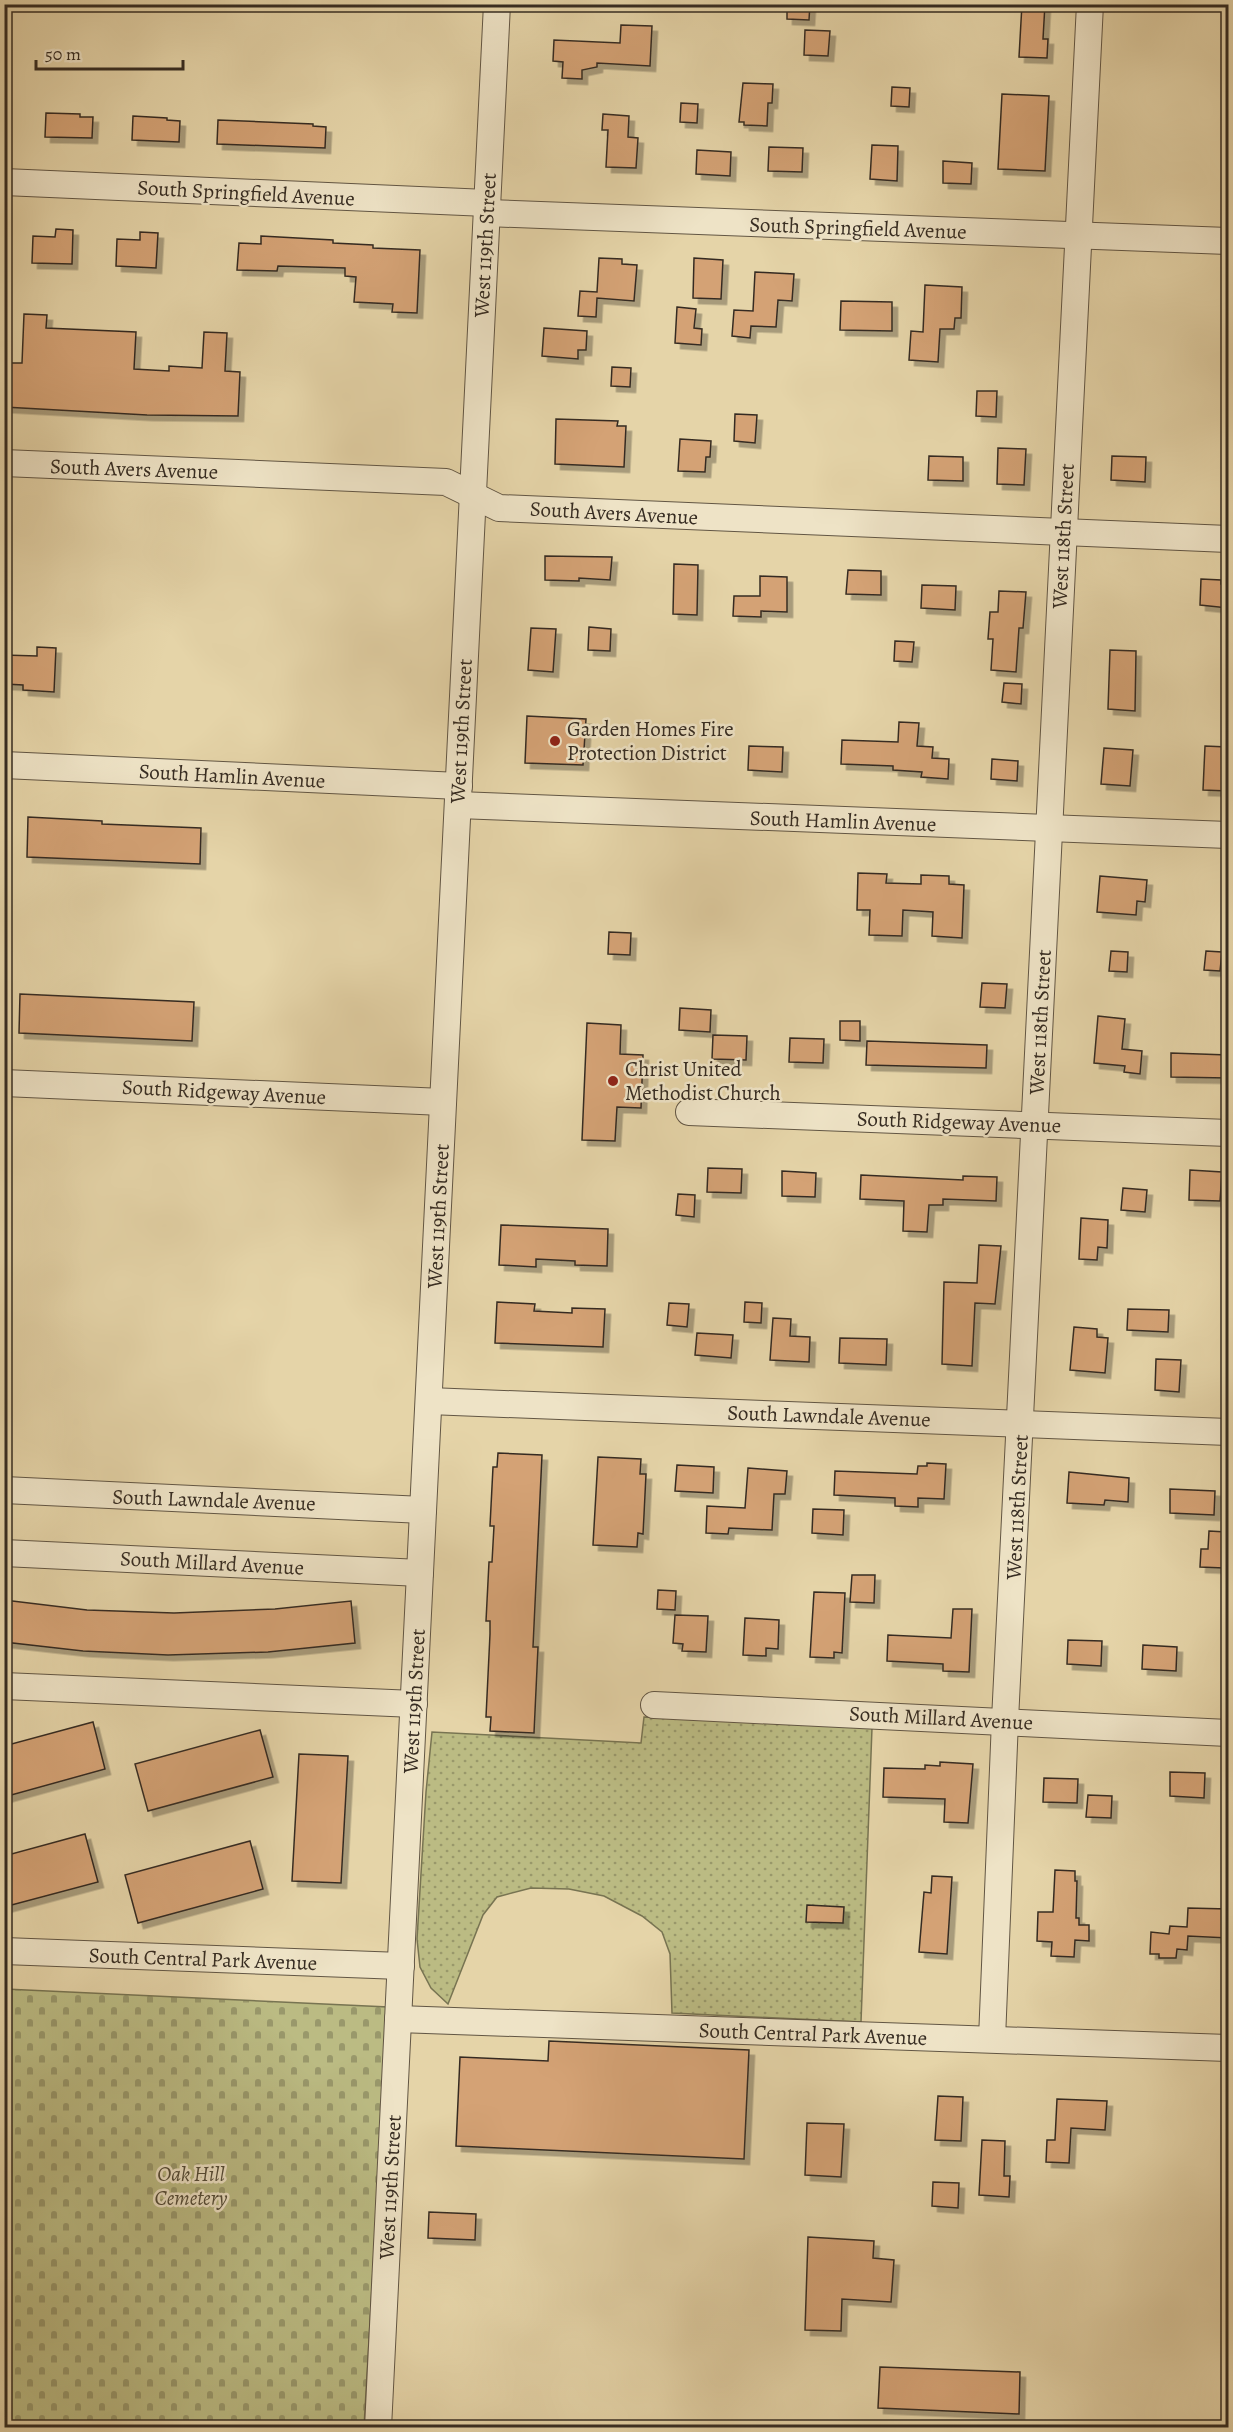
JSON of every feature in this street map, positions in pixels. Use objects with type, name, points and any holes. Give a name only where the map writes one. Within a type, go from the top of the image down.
[{"type":"street","name":"West 119th Street","points":[[378,2427],[497,4]]},
{"type":"street","name":"West 118th Street","points":[[992,2039],[1005,1720],[1090,4]]},
{"type":"street","name":"South Springfield Avenue","points":[[4,182],[1077,237],[1228,241]]},
{"type":"street","name":"South Avers Avenue","points":[[4,463],[446,482],[499,508],[1063,534],[1228,539]]},
{"type":"street","name":"South Hamlin Avenue","points":[[4,765],[458,796],[1050,829],[1228,835]]},
{"type":"street","name":"South Ridgeway Avenue","points":[[4,1083],[443,1102]]},
{"type":"street","name":"South Ridgeway Avenue","points":[[689,1112],[1228,1133]]},
{"type":"street","name":"South Lawndale Avenue","points":[[429,1401],[1228,1432]]},
{"type":"street","name":"South Lawndale Avenue","points":[[4,1490],[423,1510]]},
{"type":"street","name":"South Millard Avenue","points":[[4,1553],[420,1573]]},
{"type":"street","points":[[4,1686],[414,1704]]},
{"type":"street","name":"South Millard Avenue","points":[[654,1705],[1005,1720],[1228,1733]]},
{"type":"street","name":"South Central Park Avenue","points":[[4,1951],[401,1966]]},
{"type":"street","name":"South Central Park Avenue","points":[[398,2019],[1228,2049]]},
{"type":"green space","points":[[644,1717],[872,1728],[861,2022],[672,2013],[670,1954],[662,1932],[642,1916],[604,1896],[569,1889],[531,1888],[497,1897],[483,1915],[448,2004],[431,1988],[420,1967],[417,1939],[432,1732],[641,1743]]},
{"type":"green space","name":"Oak Hill Cemetery","points":[[5,1989],[388,2007],[364,2427],[5,2428]]},
{"type":"building","points":[[787,4],[810,4],[809,20],[787,19]]},
{"type":"building","points":[[1022,4],[1045,4],[1043,39],[1048,39],[1047,58],[1019,57]]},
{"type":"building","points":[[621,25],[652,26],[650,66],[597,63],[597,67],[582,70],[582,79],[562,78],[563,62],[553,61],[554,40],[620,43]]},
{"type":"building","points":[[805,30],[830,31],[828,56],[804,55]]},
{"type":"building","points":[[743,83],[773,84],[772,103],[768,103],[767,126],[744,125],[744,122],[739,122]]},
{"type":"building","points":[[892,87],[910,88],[909,107],[891,106]]},
{"type":"building","points":[[1002,94],[1049,96],[1045,171],[998,169]]},
{"type":"building","points":[[681,103],[698,104],[697,123],[680,122]]},
{"type":"building","points":[[46,113],[80,114],[80,117],[93,117],[92,138],[45,137]]},
{"type":"building","points":[[603,114],[629,116],[628,137],[638,138],[636,168],[606,167],[608,130],[602,130]]},
{"type":"building","points":[[133,116],[180,121],[179,142],[132,140]]},
{"type":"building","points":[[218,120],[313,124],[313,126],[326,127],[325,148],[217,144]]},
{"type":"building","points":[[872,145],[898,146],[897,181],[870,179]]},
{"type":"building","points":[[769,147],[803,148],[802,172],[768,171]]},
{"type":"building","points":[[697,150],[731,152],[730,176],[696,174]]},
{"type":"building","points":[[943,161],[972,163],[971,184],[943,183]]},
{"type":"building","points":[[56,229],[73,230],[72,264],[32,263],[33,236],[55,237]]},
{"type":"building","points":[[140,232],[158,233],[156,268],[116,266],[117,239],[140,240]]},
{"type":"building","points":[[261,236],[333,240],[333,243],[373,245],[373,248],[420,250],[417,313],[392,312],[393,304],[354,302],[356,277],[345,276],[345,268],[278,266],[277,271],[237,270],[239,243],[261,244]]},
{"type":"building","points":[[599,258],[622,259],[622,264],[637,265],[634,301],[597,298],[596,317],[578,316],[580,291],[597,292]]},
{"type":"building","points":[[694,258],[723,260],[721,299],[693,298]]},
{"type":"building","points":[[755,272],[794,274],[792,301],[778,300],[776,327],[751,326],[750,338],[732,336],[734,310],[753,311]]},
{"type":"building","points":[[925,285],[962,287],[961,318],[955,318],[954,329],[940,329],[938,362],[909,360],[911,331],[923,332]]},
{"type":"building","points":[[841,301],[892,302],[892,331],[840,330]]},
{"type":"building","points":[[677,307],[696,309],[694,328],[702,329],[701,345],[675,343]]},
{"type":"building","points":[[24,314],[47,315],[46,328],[136,332],[134,369],[169,371],[169,366],[202,368],[204,332],[227,333],[225,371],[240,372],[238,416],[147,415],[4,407],[4,363],[22,363]]},
{"type":"building","points":[[544,328],[587,331],[586,350],[578,350],[578,359],[542,356]]},
{"type":"building","points":[[612,367],[631,368],[630,387],[611,386]]},
{"type":"building","points":[[977,391],[997,391],[996,417],[976,416]]},
{"type":"building","points":[[735,414],[757,415],[755,443],[734,441]]},
{"type":"building","points":[[556,419],[618,421],[617,426],[626,426],[624,467],[555,464]]},
{"type":"building","points":[[680,439],[711,441],[710,457],[706,457],[705,472],[678,471]]},
{"type":"building","points":[[998,448],[1026,449],[1024,485],[997,484]]},
{"type":"building","points":[[929,456],[963,457],[963,481],[928,480]]},
{"type":"building","points":[[1112,456],[1146,457],[1145,482],[1111,480]]},
{"type":"building","points":[[545,556],[612,557],[610,580],[579,578],[579,581],[545,580]]},
{"type":"building","points":[[674,564],[698,565],[697,615],[673,614]]},
{"type":"building","points":[[848,570],[881,571],[881,595],[846,594]]},
{"type":"building","points":[[760,576],[787,577],[787,612],[761,611],[761,617],[733,616],[734,596],[760,596]]},
{"type":"building","points":[[1201,579],[1221,580],[1221,584],[1228,584],[1228,608],[1200,605]]},
{"type":"building","points":[[922,585],[956,586],[955,610],[921,608]]},
{"type":"building","points":[[999,591],[1026,592],[1023,628],[1019,628],[1016,672],[991,670],[993,639],[988,639],[990,612],[998,612]]},
{"type":"building","points":[[589,627],[611,629],[610,651],[588,650]]},
{"type":"building","points":[[531,628],[556,629],[553,672],[528,670]]},
{"type":"building","points":[[895,641],[914,642],[912,662],[894,661]]},
{"type":"building","points":[[37,647],[56,648],[54,692],[23,690],[23,685],[4,684],[4,655],[37,656]]},
{"type":"building","points":[[1110,650],[1136,651],[1135,711],[1108,709]]},
{"type":"building","points":[[1004,683],[1022,684],[1021,704],[1002,702]]},
{"type":"building","name":"Garden Homes Fire Protection District","points":[[527,716],[586,719],[583,765],[525,763]]},
{"type":"building","points":[[899,722],[919,723],[917,746],[933,747],[932,758],[949,759],[948,779],[921,777],[922,772],[893,770],[893,766],[841,764],[842,740],[898,742]]},
{"type":"building","points":[[749,746],[783,747],[782,772],[748,770]]},
{"type":"building","points":[[1205,746],[1227,747],[1228,791],[1203,790]]},
{"type":"building","points":[[1104,748],[1133,750],[1130,786],[1101,784]]},
{"type":"building","points":[[992,759],[1018,761],[1017,781],[991,779]]},
{"type":"building","points":[[28,817],[102,821],[102,824],[201,828],[200,864],[27,857]]},
{"type":"building","points":[[858,873],[887,874],[886,883],[921,884],[921,875],[949,876],[949,884],[964,885],[962,938],[932,936],[933,912],[903,910],[902,936],[869,935],[870,910],[857,910]]},
{"type":"building","points":[[1100,876],[1147,880],[1145,902],[1137,901],[1136,915],[1097,912]]},
{"type":"building","points":[[609,932],[631,933],[630,955],[608,954]]},
{"type":"building","points":[[1111,951],[1128,952],[1127,972],[1109,971]]},
{"type":"building","points":[[1206,951],[1222,952],[1220,971],[1204,970]]},
{"type":"building","points":[[982,983],[1007,984],[1005,1008],[980,1007]]},
{"type":"building","points":[[20,994],[194,1002],[192,1041],[19,1033]]},
{"type":"building","points":[[680,1008],[711,1010],[710,1032],[679,1030]]},
{"type":"building","points":[[1098,1016],[1125,1019],[1122,1049],[1142,1051],[1140,1074],[1124,1072],[1125,1066],[1094,1063]]},
{"type":"building","points":[[840,1021],[860,1021],[860,1041],[840,1040]]},
{"type":"building","name":"Christ United Methodist Church","points":[[587,1023],[621,1025],[620,1054],[643,1055],[641,1108],[617,1107],[615,1141],[582,1140]]},
{"type":"building","points":[[713,1035],[747,1036],[746,1060],[712,1059]]},
{"type":"building","points":[[790,1038],[824,1039],[823,1063],[789,1062]]},
{"type":"building","points":[[867,1041],[987,1045],[986,1068],[866,1065]]},
{"type":"building","points":[[1171,1053],[1228,1055],[1228,1078],[1171,1077]]},
{"type":"building","points":[[708,1168],[742,1169],[741,1193],[707,1192]]},
{"type":"building","points":[[1190,1170],[1222,1172],[1220,1201],[1189,1200]]},
{"type":"building","points":[[782,1171],[816,1173],[815,1197],[782,1196]]},
{"type":"building","points":[[861,1175],[963,1180],[963,1176],[997,1177],[996,1201],[943,1199],[943,1205],[929,1205],[927,1232],[903,1231],[904,1201],[860,1199]]},
{"type":"building","points":[[1123,1188],[1147,1190],[1145,1212],[1121,1210]]},
{"type":"building","points":[[678,1194],[695,1195],[694,1217],[676,1215]]},
{"type":"building","points":[[1081,1218],[1108,1220],[1107,1248],[1098,1247],[1097,1260],[1079,1259]]},
{"type":"building","points":[[501,1225],[608,1229],[607,1266],[575,1265],[575,1261],[536,1259],[536,1267],[499,1265]]},
{"type":"building","points":[[979,1245],[1001,1246],[995,1304],[975,1303],[972,1366],[942,1364],[944,1282],[977,1283]]},
{"type":"building","points":[[497,1302],[535,1304],[534,1311],[572,1313],[572,1308],[605,1309],[603,1347],[495,1343]]},
{"type":"building","points":[[745,1302],[762,1303],[761,1323],[744,1322]]},
{"type":"building","points":[[669,1303],[689,1304],[687,1327],[667,1325]]},
{"type":"building","points":[[1128,1309],[1169,1310],[1168,1332],[1127,1330]]},
{"type":"building","points":[[773,1318],[791,1319],[790,1336],[810,1337],[809,1362],[770,1360]]},
{"type":"building","points":[[1074,1327],[1097,1329],[1097,1337],[1108,1338],[1105,1373],[1070,1370]]},
{"type":"building","points":[[697,1333],[733,1335],[731,1358],[695,1355]]},
{"type":"building","points":[[840,1338],[887,1339],[886,1365],[839,1363]]},
{"type":"building","points":[[1156,1359],[1181,1360],[1179,1392],[1155,1390]]},
{"type":"building","points":[[498,1453],[542,1455],[533,1647],[538,1647],[534,1733],[490,1731],[491,1717],[486,1717],[490,1621],[486,1621],[489,1562],[492,1562],[494,1526],[490,1526],[493,1467],[497,1467]]},
{"type":"building","points":[[598,1457],[641,1459],[640,1474],[646,1474],[643,1534],[638,1533],[637,1547],[593,1545]]},
{"type":"building","points":[[927,1463],[946,1464],[944,1499],[918,1498],[918,1507],[895,1506],[895,1498],[834,1495],[835,1471],[917,1474],[918,1466],[927,1466]]},
{"type":"building","points":[[677,1465],[714,1467],[713,1493],[675,1491]]},
{"type":"building","points":[[748,1468],[787,1471],[785,1494],[774,1494],[772,1530],[729,1528],[728,1534],[706,1533],[707,1506],[745,1508]]},
{"type":"building","points":[[1069,1472],[1129,1478],[1128,1502],[1105,1500],[1104,1505],[1067,1503]]},
{"type":"building","points":[[1170,1489],[1215,1491],[1214,1515],[1170,1513]]},
{"type":"building","points":[[813,1509],[844,1510],[843,1535],[812,1533]]},
{"type":"building","points":[[1209,1531],[1226,1532],[1224,1568],[1200,1567],[1201,1549],[1208,1549]]},
{"type":"building","points":[[852,1575],[875,1575],[874,1603],[850,1602]]},
{"type":"building","points":[[658,1590],[676,1591],[675,1610],[657,1609]]},
{"type":"building","points":[[814,1592],[845,1593],[842,1653],[834,1652],[834,1658],[810,1657]]},
{"type":"building","points":[[4,1600],[87,1610],[174,1613],[275,1609],[351,1601],[355,1643],[268,1652],[168,1655],[83,1651],[4,1642]]},
{"type":"building","points":[[953,1609],[972,1609],[969,1672],[943,1671],[943,1664],[887,1661],[888,1635],[951,1638]]},
{"type":"building","points":[[675,1615],[708,1616],[706,1652],[682,1651],[683,1644],[673,1643]]},
{"type":"building","points":[[745,1618],[779,1620],[778,1649],[766,1648],[766,1656],[743,1655]]},
{"type":"building","points":[[1068,1640],[1102,1641],[1101,1666],[1067,1664]]},
{"type":"building","points":[[1143,1645],[1177,1647],[1176,1671],[1142,1669]]},
{"type":"building","points":[[93,1722],[105,1769],[4,1797],[4,1746]]},
{"type":"building","points":[[260,1730],[273,1777],[148,1811],[135,1764]]},
{"type":"building","points":[[299,1754],[348,1756],[341,1883],[292,1881]]},
{"type":"building","points":[[940,1762],[973,1764],[968,1823],[944,1822],[945,1799],[883,1797],[884,1768],[925,1769],[925,1765],[940,1766]]},
{"type":"building","points":[[1170,1772],[1205,1773],[1204,1798],[1170,1796]]},
{"type":"building","points":[[1044,1778],[1078,1779],[1077,1803],[1043,1802]]},
{"type":"building","points":[[1088,1795],[1112,1796],[1111,1818],[1086,1817]]},
{"type":"building","points":[[85,1834],[98,1882],[4,1907],[4,1856]]},
{"type":"building","points":[[250,1841],[263,1889],[138,1923],[125,1875]]},
{"type":"building","points":[[1055,1870],[1075,1871],[1076,1918],[1079,1918],[1079,1925],[1089,1925],[1089,1941],[1075,1940],[1074,1957],[1051,1956],[1052,1942],[1037,1941],[1038,1912],[1053,1912]]},
{"type":"building","points":[[932,1876],[952,1877],[947,1954],[919,1952],[924,1892],[931,1893]]},
{"type":"building","points":[[807,1905],[844,1907],[843,1923],[806,1922]]},
{"type":"building","points":[[1188,1908],[1228,1909],[1228,1938],[1188,1936],[1187,1950],[1177,1949],[1176,1958],[1159,1958],[1159,1954],[1150,1954],[1151,1932],[1169,1934],[1170,1926],[1187,1927]]},
{"type":"building","points":[[549,2041],[749,2050],[744,2159],[456,2146],[460,2057],[548,2061]]},
{"type":"building","points":[[938,2096],[963,2097],[961,2141],[935,2140]]},
{"type":"building","points":[[1057,2099],[1107,2101],[1105,2130],[1071,2128],[1069,2163],[1046,2162],[1047,2140],[1055,2140]]},
{"type":"building","points":[[807,2123],[844,2124],[841,2177],[805,2175]]},
{"type":"building","points":[[982,2140],[1005,2141],[1004,2176],[1010,2176],[1009,2197],[979,2195]]},
{"type":"building","points":[[933,2182],[959,2183],[958,2208],[932,2206]]},
{"type":"building","points":[[429,2212],[476,2214],[475,2240],[428,2238]]},
{"type":"building","points":[[808,2237],[874,2241],[873,2258],[894,2260],[891,2302],[842,2299],[841,2331],[805,2330]]},
{"type":"building","points":[[880,2367],[1020,2372],[1019,2414],[878,2408]]},
{"type":"place","name":"Garden Homes Fire Protection District","points":[[555,741]]},
{"type":"place","name":"Christ United Methodist Church","points":[[613,1081]]}]
